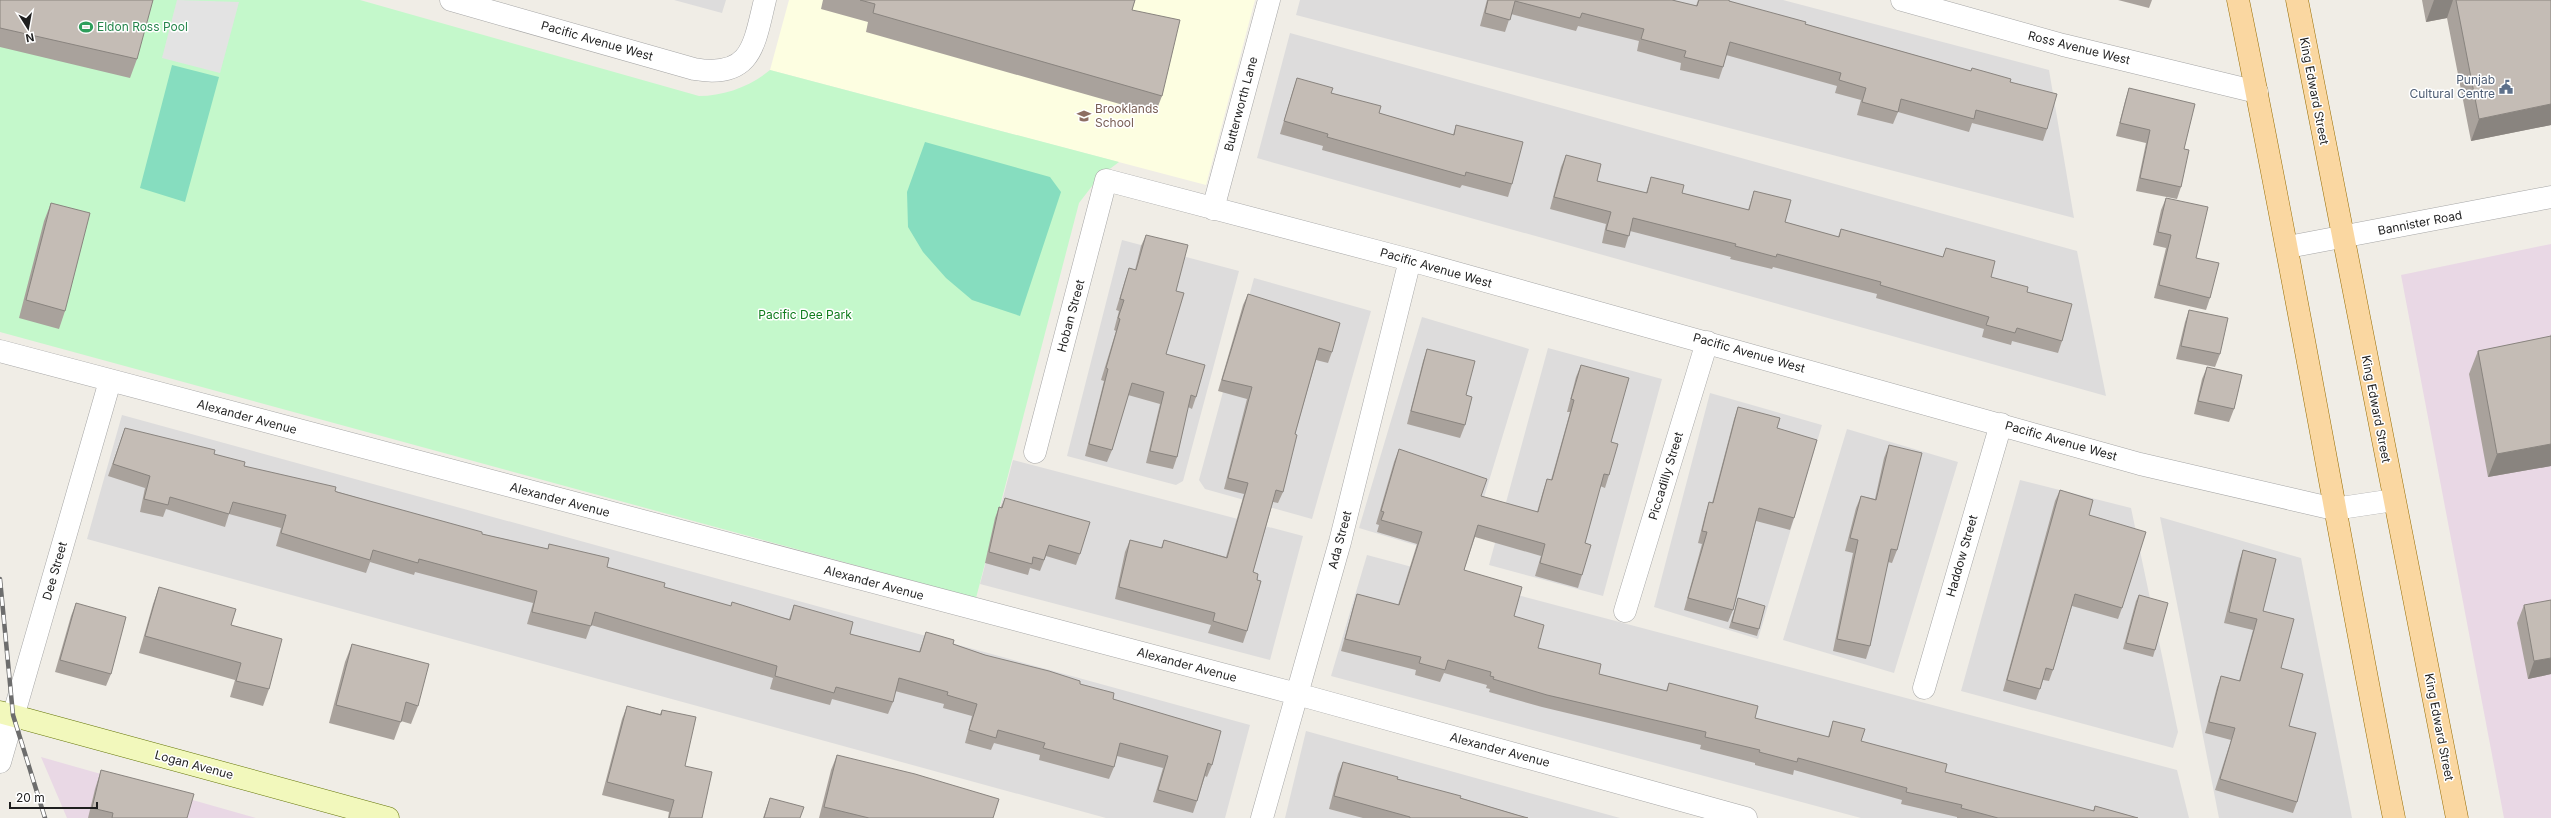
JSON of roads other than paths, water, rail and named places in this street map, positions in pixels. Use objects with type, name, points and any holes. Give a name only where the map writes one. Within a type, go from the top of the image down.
[{"type":"main road","points":[[2238,0],[2288,247],[2334,509],[2394,818]]},
{"type":"main road","name":"King Edward Street","points":[[2297,0],[2342,238],[2457,818]]},
{"type":"main road","name":"Logan Avenue","points":[[7,713],[388,818]]},
{"type":"street","name":"Pacific Avenue West","points":[[451,0],[694,69],[713,72],[730,68],[742,60],[753,49],[765,0]]},
{"type":"street","name":"Butterworth Lane","points":[[1213,209],[1269,0]]},
{"type":"street","name":"Ross Avenue West","points":[[1902,0],[2063,45],[2257,92]]},
{"type":"street","name":"Pacific Avenue West","points":[[1106,180],[1410,260],[2140,464],[2334,509],[2394,500]]},
{"type":"street","name":"Hoban Street","points":[[1035,452],[1106,180]]},
{"type":"street","name":"Bannister Road","points":[[2288,247],[2342,238],[2551,197]]},
{"type":"street","name":"Ada Street","points":[[1262,818],[1340,542],[1410,260]]},
{"type":"street","name":"Piccadilly Street","points":[[1625,611],[1707,342]]},
{"type":"street","name":"Alexander Avenue","points":[[0,351],[1297,694],[1746,818]]},
{"type":"street","name":"Dee Street","points":[[0,762],[7,713],[110,381]]},
{"type":"street","name":"Haddow Street","points":[[1924,688],[2001,424]]},
{"type":"railway","points":[[0,579],[13,715],[45,818]]},
{"type":"place","name":"Eldon Ross Pool","points":[[86,27]]},
{"type":"place","name":"Punjab Cultural Centre","points":[[2506,87]]},
{"type":"place","name":"Brooklands School","points":[[1084,116]]},
{"type":"park label","name":"Pacific Dee Park","points":[[805,315]]}]
